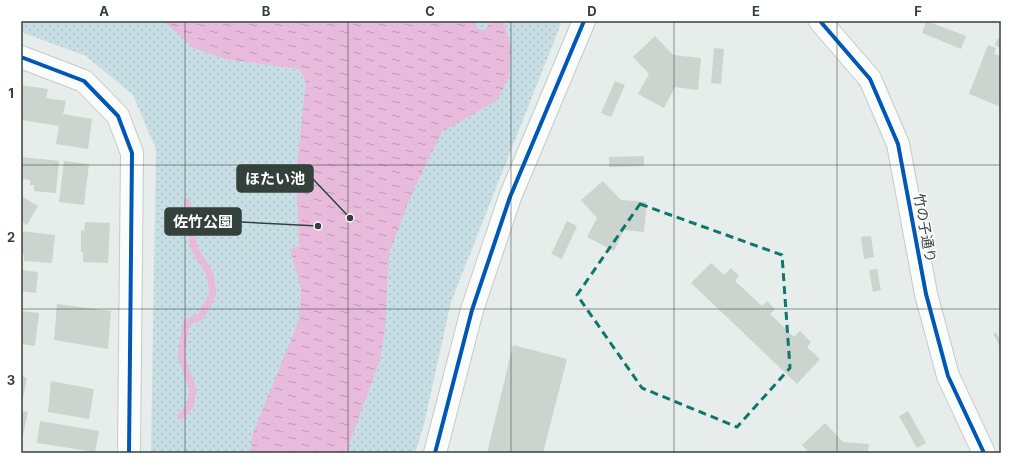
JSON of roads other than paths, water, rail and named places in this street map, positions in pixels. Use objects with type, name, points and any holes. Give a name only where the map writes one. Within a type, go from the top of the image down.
[{"type":"street","points":[[435,453],[472,310],[508,204],[584,21]]},
{"type":"street","name":"竹の子通り","points":[[820,21],[870,79],[898,144],[926,294],[948,376],[984,453]]},
{"type":"street","points":[[21,57],[84,81],[118,116],[132,153],[129,453]]},
{"type":"street","points":[[984,453],[1001,444]]},
{"type":"water","points":[[163,21],[476,21],[477,29],[485,30],[492,22],[503,21],[511,46],[509,77],[497,100],[442,132],[413,191],[389,253],[385,328],[380,360],[350,441],[348,453],[251,453],[252,436],[299,320],[301,289],[290,249],[299,246],[296,175],[306,81],[299,69],[225,59],[194,48]]},
{"type":"waterway","points":[[181,416],[190,406],[193,390],[181,356],[186,323],[201,316],[213,294],[210,274],[194,248],[187,202]]},
{"type":"place","name":"ほたい池","points":[[350,218]]},
{"type":"place","name":"佐竹公園","points":[[318,226]]}]
